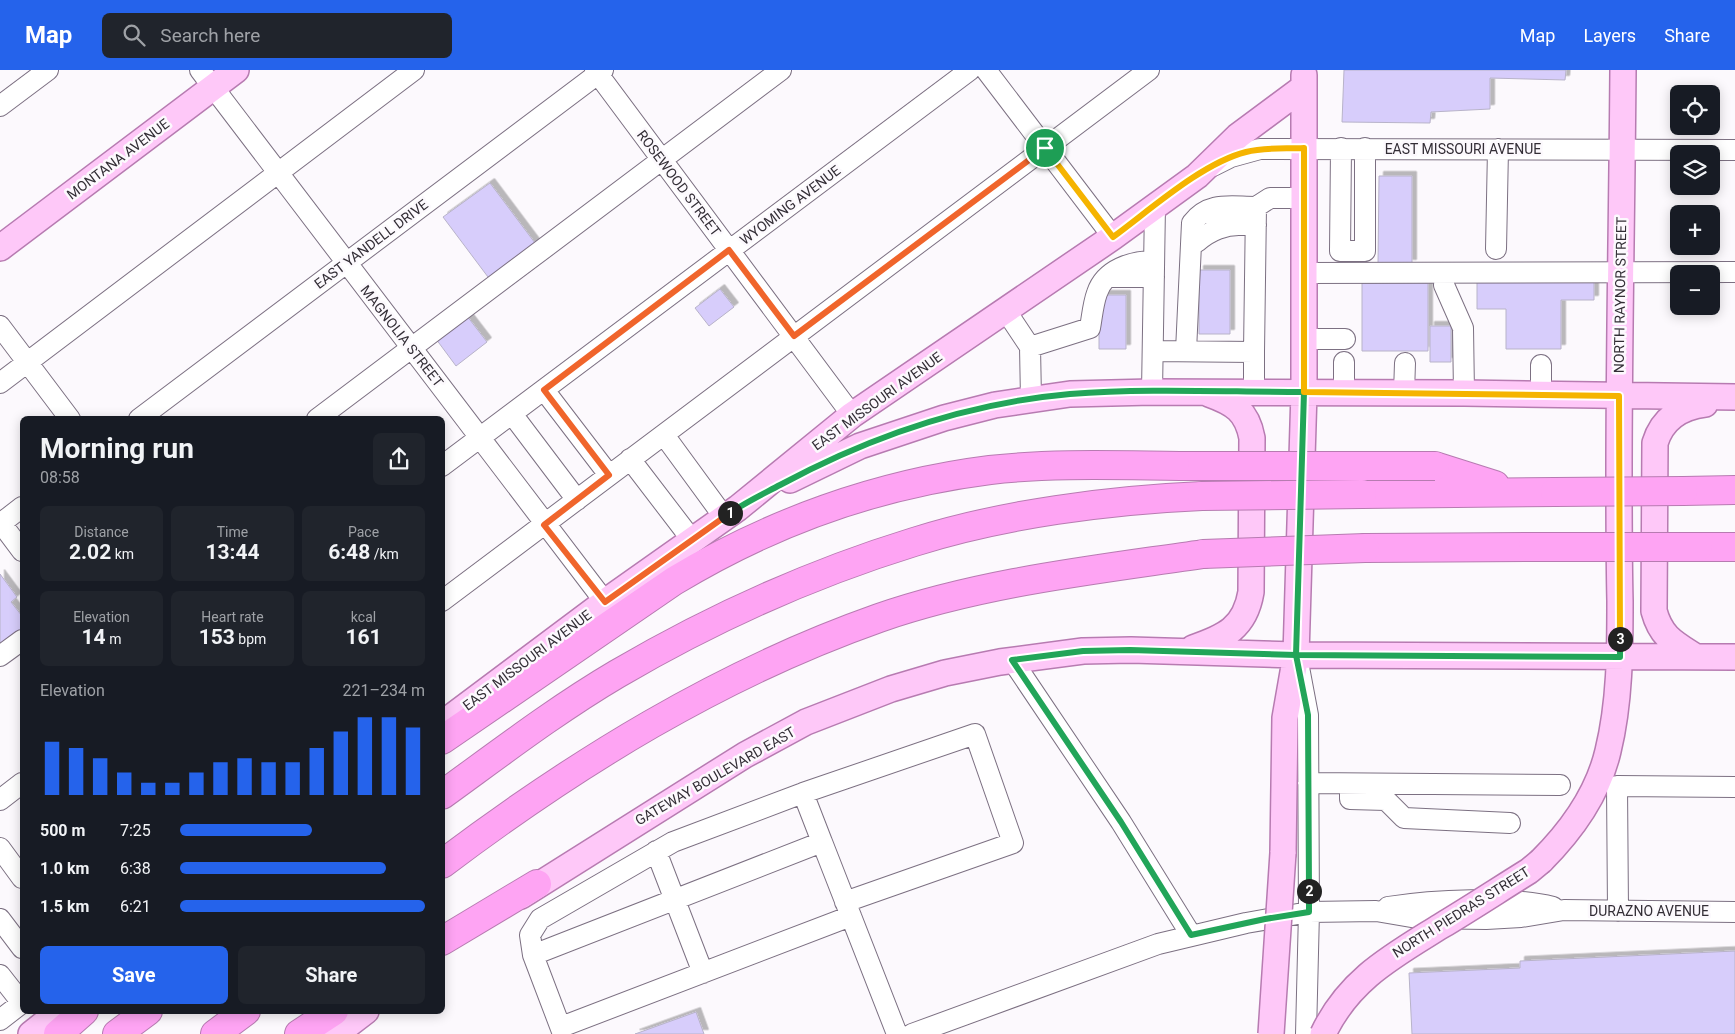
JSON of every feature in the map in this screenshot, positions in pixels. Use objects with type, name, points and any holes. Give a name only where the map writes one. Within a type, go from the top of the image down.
[{"type":"highway","points":[[445,738],[674,581],[713,557],[804,516],[886,490],[930,480],[990,470],[1083,465],[1435,466],[1520,492]]},
{"type":"highway","points":[[445,793],[501,750],[616,675],[720,618],[824,573],[915,541],[990,523],[1148,498],[1735,490]]},
{"type":"highway","points":[[445,862],[517,808],[679,708],[819,641],[880,618],[1004,585],[1204,554],[1366,548],[1533,546],[1735,547]]},
{"type":"highway","points":[[445,939],[537,884]]},
{"type":"highway","points":[[58,1034],[81,1014]]},
{"type":"highway","points":[[117,1034],[144,1014]]},
{"type":"highway","points":[[216,1034],[242,1014]]},
{"type":"highway","points":[[299,1034],[329,1014]]},
{"type":"main road","name":"MONTANA AVENUE","points":[[0,248],[207,79],[236,70]]},
{"type":"main road","name":"NORTH RAYNOR STREET","points":[[1612,729],[1620,657],[1619,396],[1623,70]]},
{"type":"main road","points":[[1271,1034],[1283,853],[1285,718],[1296,655],[1304,392],[1304,78]]},
{"type":"main road","name":"EAST MISSOURI AVENUE","points":[[445,722],[605,602],[731,512],[852,415],[1113,237],[1197,176],[1238,136],[1304,78]]},
{"type":"main road","points":[[731,512],[830,458],[893,434],[953,416],[1031,399],[1070,394],[1152,392],[1464,393],[1735,399]]},
{"type":"main road","points":[[1183,651],[1225,635],[1236,627],[1244,617],[1251,592],[1252,438],[1250,426],[1247,418],[1228,401],[1204,392]]},
{"type":"main road","points":[[1696,657],[1673,643],[1661,631],[1654,611],[1655,444],[1664,423],[1680,411],[1695,405],[1735,399]]},
{"type":"main road","name":"GATEWAY BOULEVARD EAST","points":[[445,952],[537,884],[745,755],[806,722],[892,689],[945,673],[1012,660],[1083,651],[1183,651],[1296,655],[1735,657]]},
{"type":"main road","name":"NORTH PIEDRAS STREET","points":[[1323,1034],[1339,1007],[1356,986],[1380,964],[1403,947],[1529,871],[1557,845],[1585,806],[1599,778],[1608,753],[1612,729]]},
{"type":"main road","points":[[31,1034],[56,1014]]},
{"type":"main road","points":[[336,1034],[362,1014]]},
{"type":"street","points":[[0,106],[48,70]]},
{"type":"street","points":[[0,383],[414,70]]},
{"type":"street","points":[[321,416],[781,70]]},
{"type":"street","name":"WYOMING AVENUE","points":[[445,464],[970,70]]},
{"type":"street","points":[[986,70],[1113,237]]},
{"type":"street","points":[[445,599],[1149,70]]},
{"type":"street","name":"ROSEWOOD STREET","points":[[599,71],[662,160],[852,415]]},
{"type":"street","name":"EAST YANDELL DRIVE","points":[[143,416],[599,71]]},
{"type":"street","name":"MAGNOLIA STREET","points":[[207,79],[544,525],[605,602]]},
{"type":"street","points":[[1340,148],[1340,251],[1366,251],[1365,148]]},
{"type":"street","name":"EAST MISSOURI AVENUE","points":[[1197,176],[1215,165],[1245,152],[1260,149],[1735,150]]},
{"type":"street","points":[[1496,249],[1498,149]]},
{"type":"street","points":[[1254,392],[1251,219],[1270,198],[1304,198]]},
{"type":"street","points":[[1152,392],[1155,206]]},
{"type":"street","points":[[1190,351],[1192,223],[1198,215],[1212,207],[1251,219]]},
{"type":"street","points":[[1190,351],[1198,228],[1204,219],[1213,214],[1251,219]]},
{"type":"street","points":[[1030,347],[1090,328],[1097,292],[1109,277],[1154,269]]},
{"type":"street","points":[[1304,273],[1735,272]]},
{"type":"street","points":[[1444,285],[1463,328],[1464,393]]},
{"type":"street","points":[[1006,311],[1030,347],[1031,399]]},
{"type":"street","points":[[0,326],[68,416]]},
{"type":"street","points":[[1304,339],[1345,339]]},
{"type":"street","points":[[1153,351],[1254,352]]},
{"type":"street","points":[[1344,362],[1344,393]]},
{"type":"street","points":[[1404,393],[1405,363]]},
{"type":"street","points":[[1541,365],[1541,395]]},
{"type":"street","points":[[544,390],[609,475]]},
{"type":"street","points":[[512,414],[577,500]]},
{"type":"street","points":[[664,435],[731,512]]},
{"type":"street","points":[[630,459],[692,540]]},
{"type":"street","points":[[20,509],[1,523],[20,548]]},
{"type":"street","points":[[0,656],[20,641]]},
{"type":"street","points":[[1296,655],[1308,715],[1309,912],[1306,1034]]},
{"type":"street","points":[[1012,660],[1121,822],[1191,935]]},
{"type":"street","points":[[975,734],[1013,843],[848,909],[703,973],[562,1031],[533,955],[530,935],[540,919],[656,852],[697,832],[803,793],[975,734]]},
{"type":"street","points":[[1308,783],[1560,785]]},
{"type":"street","points":[[0,800],[20,784]]},
{"type":"street","points":[[1350,784],[1350,799],[1386,800],[1404,818],[1510,823]]},
{"type":"street","points":[[1618,911],[1617,786],[1735,786]]},
{"type":"street","points":[[803,793],[897,1034]]},
{"type":"street","points":[[533,955],[822,842]]},
{"type":"street","points":[[0,848],[20,875]]},
{"type":"street","points":[[656,852],[703,973]]},
{"type":"street","name":"DURAZNO AVENUE","points":[[912,1034],[1131,953],[1191,935],[1265,919],[1309,912],[1376,910],[1417,918],[1486,919],[1521,917],[1564,910],[1735,912]]},
{"type":"street","points":[[0,919],[20,945]]},
{"type":"street","points":[[0,975],[20,1000]]},
{"type":"street","points":[[0,1020],[20,1005]]},
{"type":"building","points":[[1344,70],[1566,70],[1565,80],[1490,78],[1490,109],[1431,112],[1430,123],[1342,122]]},
{"type":"building","points":[[1379,176],[1412,176],[1412,264],[1378,263]]},
{"type":"building","points":[[490,183],[538,247],[491,281],[443,217]]},
{"type":"building","points":[[1199,270],[1230,270],[1230,334],[1199,334]]},
{"type":"building","points":[[1477,279],[1594,280],[1594,300],[1561,300],[1561,349],[1506,349],[1506,309],[1477,309]]},
{"type":"building","points":[[1362,283],[1428,283],[1428,351],[1362,351]]},
{"type":"building","points":[[720,289],[734,307],[709,326],[695,308]]},
{"type":"building","points":[[1099,295],[1126,295],[1126,349],[1099,349]]},
{"type":"building","points":[[467,316],[487,342],[456,366],[436,339]]},
{"type":"building","points":[[1430,326],[1451,326],[1451,362],[1430,362]]},
{"type":"building","points":[[0,574],[17,597],[11,602],[20,613],[20,636],[0,651]]},
{"type":"building","points":[[1735,951],[1735,1034],[1412,1034],[1409,973],[1520,968],[1520,961]]},
{"type":"building","points":[[696,1012],[704,1034],[635,1034]]},
{"type":"route","points":[[1045,148],[794,336],[729,250],[544,390],[609,475],[544,525],[605,602],[738,508],[804,472],[830,458],[860,446],[944,418],[995,405],[1070,394],[1304,392],[1296,655],[1308,715],[1309,912],[1265,919],[1191,935],[1121,822],[1012,660],[1083,651],[1130,650],[1296,655],[1620,657],[1619,396],[1304,392],[1304,148],[1260,149],[1231,157],[1197,176],[1113,237],[1045,148]]}]
